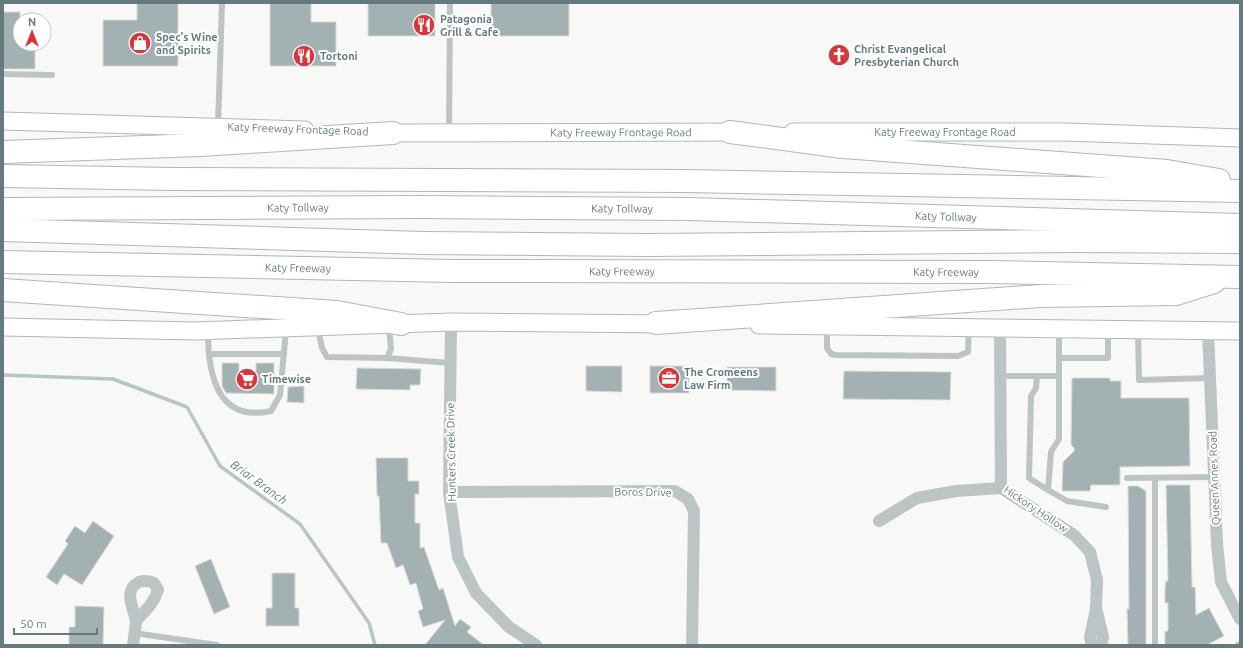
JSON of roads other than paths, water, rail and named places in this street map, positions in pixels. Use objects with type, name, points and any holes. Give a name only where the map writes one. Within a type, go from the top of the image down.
[{"type":"highway","points":[[730,132],[843,147],[1168,171],[1240,184]]},
{"type":"highway","points":[[3,152],[200,145],[393,133]]},
{"type":"highway","points":[[3,176],[173,179],[686,181],[1240,191]]},
{"type":"highway","name":"Katy Tollway","points":[[3,209],[438,207],[689,209],[1240,225]]},
{"type":"highway","points":[[3,230],[446,244],[655,245],[1076,241],[1240,242]]},
{"type":"highway","name":"Katy Freeway","points":[[3,262],[452,271],[988,272],[1235,277]]},
{"type":"highway","points":[[656,323],[1040,296],[1176,294],[1235,277]]},
{"type":"highway","points":[[3,290],[337,312],[395,324]]},
{"type":"main road","name":"Katy Freeway Frontage Road","points":[[3,121],[218,126],[393,133],[608,131],[1065,132],[1240,138]]},
{"type":"main road","points":[[3,328],[208,330],[451,322],[656,323],[1208,332],[1240,331]]},
{"type":"street","name":"Hunters Creek Drive","points":[[451,322],[449,492],[458,557],[476,593],[509,627],[536,645]]},
{"type":"street","name":"Hickory Hollow","points":[[1000,328],[1001,488],[1074,535],[1090,552],[1097,580],[1096,609],[1090,637],[1092,645]]},
{"type":"street","name":"Queen Annes Road","points":[[1208,332],[1217,544],[1221,582],[1240,619]]},
{"type":"street","points":[[879,520],[917,498],[956,491],[1001,488]]},
{"type":"street","name":"Boros Drive","points":[[449,492],[675,491],[688,498],[694,511],[692,645]]},
{"type":"street","name":"Hickory Hollow","points":[[1096,609],[1103,637],[1101,645]]},
{"type":"street","points":[[133,645],[135,627]]},
{"type":"lane","points":[[218,126],[222,3]]},
{"type":"lane","points":[[449,133],[450,3]]},
{"type":"lane","points":[[3,74],[52,75]]},
{"type":"lane","points":[[387,358],[391,349],[395,324]]},
{"type":"lane","points":[[827,326],[827,348],[831,354],[836,355],[958,356],[968,352],[969,328]]},
{"type":"lane","points":[[318,327],[322,348],[327,357],[387,358],[450,363]]},
{"type":"lane","points":[[208,330],[212,377],[222,398],[231,407],[243,411],[261,413],[271,411],[280,395],[286,328]]},
{"type":"lane","points":[[1048,490],[1051,452],[1059,439],[1059,329]]},
{"type":"lane","points":[[1059,358],[1108,358],[1108,330]]},
{"type":"lane","points":[[1138,331],[1139,380],[1210,378]]},
{"type":"lane","points":[[209,354],[284,354]]},
{"type":"lane","points":[[1000,376],[1059,376]]},
{"type":"lane","points":[[1037,376],[1036,388],[1031,396],[1029,478],[1067,501],[1106,507]]},
{"type":"lane","points":[[1127,478],[1214,477]]},
{"type":"lane","points":[[1155,478],[1156,645]]},
{"type":"lane","points":[[135,627],[218,645]]},
{"type":"waterway","name":"Briar Branch","points":[[3,375],[113,379],[187,407],[220,466],[300,524],[369,623],[375,645]]},
{"type":"place","name":"Patagonia Grill & Cafe","points":[[424,25]]},
{"type":"place","name":"Spec's Wine and Spirits","points":[[140,43]]},
{"type":"place","name":"Christ Evangelical Presbyterian Church","points":[[839,55]]},
{"type":"place","name":"Tortoni","points":[[304,56]]},
{"type":"place","name":"The Cromeens Law Firm","points":[[669,378]]},
{"type":"place","name":"Timewise","points":[[247,379]]}]
